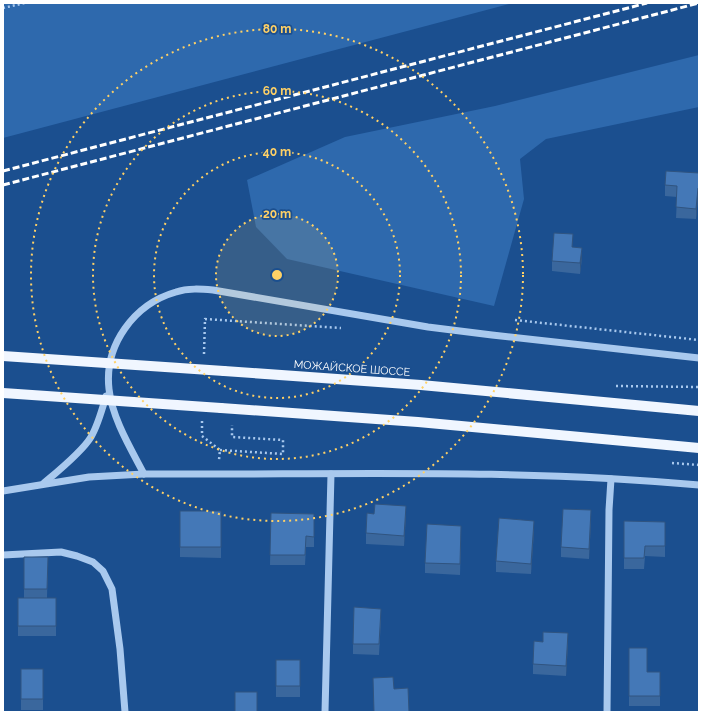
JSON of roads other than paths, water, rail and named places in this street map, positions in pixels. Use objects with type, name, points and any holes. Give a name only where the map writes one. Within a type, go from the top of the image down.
[{"type":"main road","name":"МОЖАЙСКОЕ ШОССЕ","points":[[3,356],[429,386],[699,412]]},
{"type":"main road","points":[[3,393],[418,422],[699,448]]},
{"type":"street","points":[[44,483],[71,460],[90,438],[102,410],[108,389],[109,368],[115,346],[123,330],[135,316],[147,306],[160,298],[177,291],[195,289],[213,290],[428,327],[699,358]]},
{"type":"street","points":[[108,389],[112,406],[144,474]]},
{"type":"street","points":[[3,491],[44,483],[90,477],[144,474],[538,475],[699,484]]},
{"type":"street","points":[[325,712],[331,474]]},
{"type":"street","points":[[607,712],[609,510],[611,478]]},
{"type":"street","points":[[3,555],[61,552],[93,562],[103,571],[112,589],[120,649],[125,712]]},
{"type":"railway","points":[[3,171],[647,3]]},
{"type":"railway","points":[[3,185],[699,3]]}]
